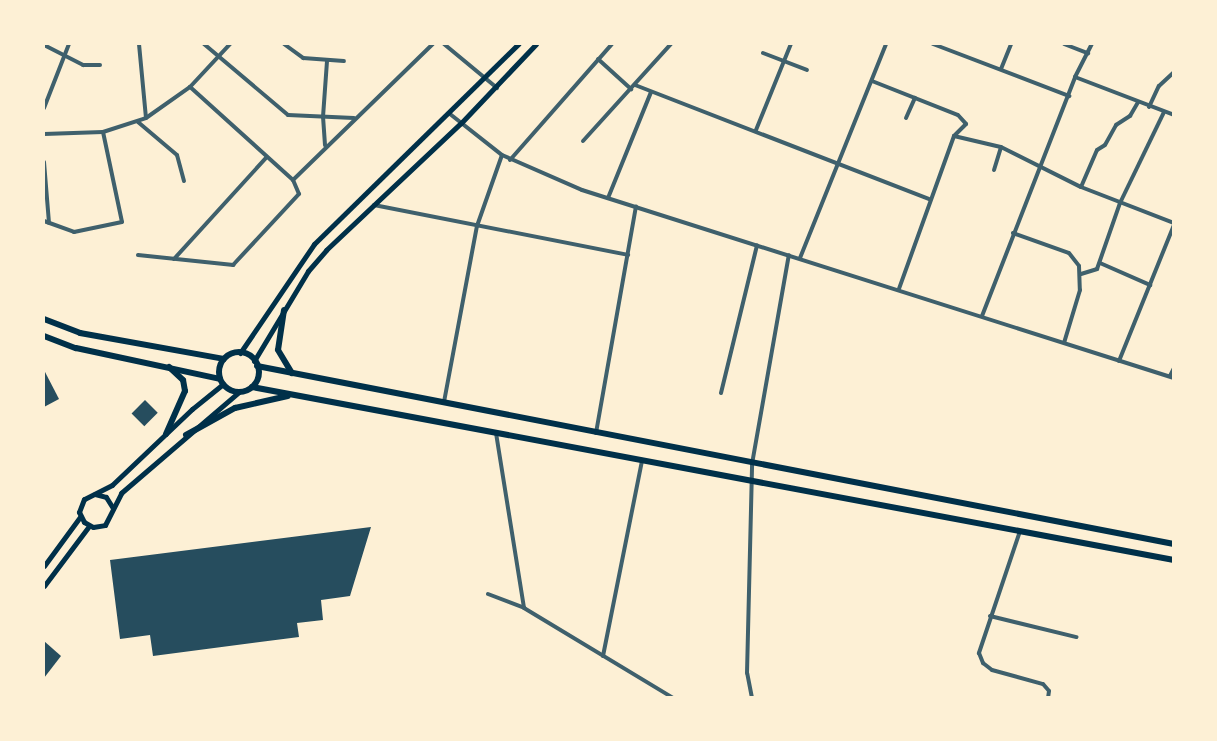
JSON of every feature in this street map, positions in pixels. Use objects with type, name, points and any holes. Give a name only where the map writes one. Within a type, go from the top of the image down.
[{"type":"main road","points":[[44,319],[80,333],[224,359],[240,352],[314,244],[450,114],[518,44]]},
{"type":"main road","points":[[252,387],[257,379],[256,364],[284,310],[308,271],[461,123],[536,44]]},
{"type":"main road","points":[[284,310],[278,350],[293,373]]},
{"type":"main road","points":[[44,336],[76,348],[169,366],[221,381],[239,392]]},
{"type":"main road","points":[[240,352],[256,364],[293,373],[1173,544]]},
{"type":"main road","points":[[44,566],[80,516],[82,502],[112,485],[221,381],[224,359]]},
{"type":"main road","points":[[166,434],[185,391],[183,380],[169,366]]},
{"type":"main road","points":[[44,586],[89,526],[105,525],[121,493],[239,392],[252,387],[1173,560]]},
{"type":"main road","points":[[186,435],[235,408],[259,399],[297,395]]},
{"type":"main road","points":[[94,494],[106,497],[113,508]]},
{"type":"main road","points":[[80,516],[89,526]]},
{"type":"street","points":[[44,108],[69,44]]},
{"type":"street","points":[[139,44],[146,118]]},
{"type":"street","points":[[204,44],[288,115],[355,118]]},
{"type":"street","points":[[44,135],[103,132],[138,122],[190,87],[230,44]]},
{"type":"street","points":[[284,44],[303,58],[327,61],[344,60]]},
{"type":"street","points":[[293,180],[325,146],[433,44]]},
{"type":"street","points":[[446,44],[496,88]]},
{"type":"street","points":[[510,160],[612,44]]},
{"type":"street","points":[[583,141],[671,44]]},
{"type":"street","points":[[756,130],[791,44]]},
{"type":"street","points":[[800,258],[886,44]]},
{"type":"street","points":[[935,44],[1069,96]]},
{"type":"street","points":[[1001,69],[1011,44]]},
{"type":"street","points":[[1064,44],[1088,53]]},
{"type":"street","points":[[982,316],[1075,77],[1092,44]]},
{"type":"street","points":[[44,45],[83,65],[100,65]]},
{"type":"street","points":[[763,54],[807,70]]},
{"type":"street","points":[[598,60],[631,89]]},
{"type":"street","points":[[325,146],[323,117],[327,61]]},
{"type":"street","points":[[1149,106],[1159,86],[1173,72]]},
{"type":"street","points":[[1075,77],[1173,115]]},
{"type":"street","points":[[872,81],[962,118],[966,124],[954,136],[929,199],[899,289]]},
{"type":"street","points":[[636,85],[929,199]]},
{"type":"street","points":[[138,255],[228,266],[237,263],[299,194],[293,180],[190,87]]},
{"type":"street","points":[[608,198],[651,92]]},
{"type":"street","points":[[906,118],[915,98]]},
{"type":"street","points":[[1081,187],[1097,150],[1105,146],[1116,125],[1130,116],[1138,102]]},
{"type":"street","points":[[1081,274],[1094,272],[1100,263],[1120,203],[1164,112]]},
{"type":"street","points":[[450,114],[502,156],[608,198],[1172,377],[1173,368]]},
{"type":"street","points":[[138,122],[177,155],[184,181]]},
{"type":"street","points":[[44,162],[46,222],[74,232],[122,222],[103,132]]},
{"type":"street","points":[[954,136],[1001,147],[1040,164],[1081,187],[1173,224],[1119,361]]},
{"type":"street","points":[[994,170],[1001,147]]},
{"type":"street","points":[[444,404],[477,226],[502,156]]},
{"type":"street","points":[[173,259],[266,158]]},
{"type":"street","points":[[374,205],[628,255]]},
{"type":"street","points":[[596,433],[636,206]]},
{"type":"street","points":[[1013,233],[1068,253],[1081,274],[1080,290],[1064,343]]},
{"type":"street","points":[[721,393],[757,245]]},
{"type":"street","points":[[752,698],[747,673],[752,464],[789,255]]},
{"type":"street","points":[[1100,263],[1150,285]]},
{"type":"street","points":[[496,432],[524,608]]},
{"type":"street","points":[[603,656],[642,460]]},
{"type":"street","points":[[1020,531],[980,646],[983,663],[992,670],[1043,684],[1049,691],[1048,698]]},
{"type":"street","points":[[488,594],[524,608],[673,698]]},
{"type":"street","points":[[990,616],[1076,637]]},
{"type":"building","points":[[44,370],[59,399],[44,407]]},
{"type":"building","points":[[145,400],[158,413],[144,426],[132,413]]},
{"type":"building","points":[[371,527],[350,596],[321,600],[323,620],[297,623],[299,637],[153,656],[150,635],[120,639],[110,560]]},
{"type":"building","points":[[44,641],[61,656],[44,678]]}]
